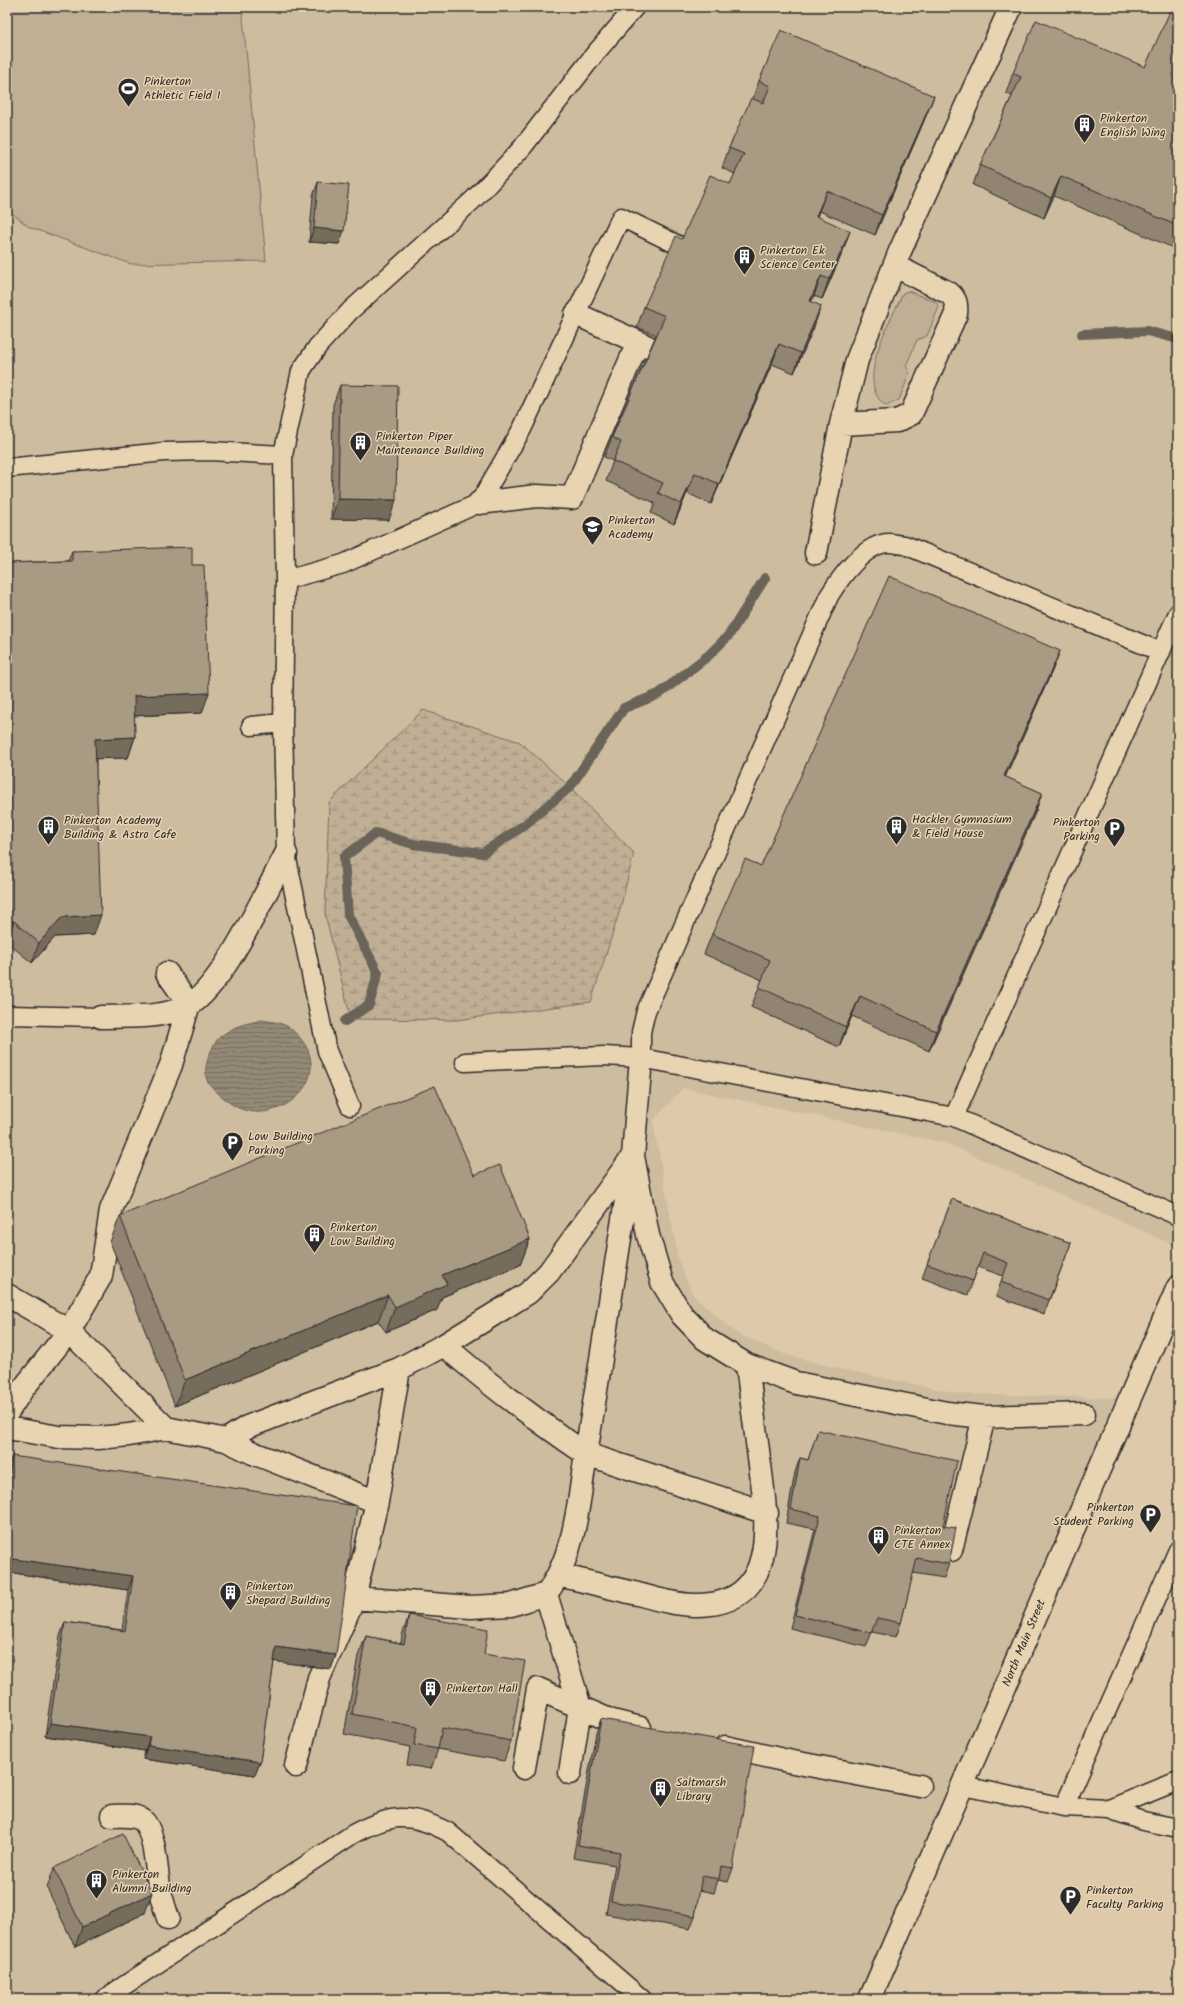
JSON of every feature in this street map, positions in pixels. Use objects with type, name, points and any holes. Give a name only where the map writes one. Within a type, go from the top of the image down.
[{"type":"street","points":[[816,553],[841,424],[857,360],[895,266],[1011,7]]},
{"type":"street","points":[[841,424],[897,421],[911,414],[956,314],[954,298],[949,293],[895,266]]},
{"type":"street","points":[[479,503],[537,496],[572,498],[645,345],[576,314]]},
{"type":"street","points":[[102,1018],[160,1014],[189,1004],[214,982],[239,941],[286,854]]},
{"type":"street","points":[[167,973],[189,1004]]},
{"type":"street","points":[[7,1413],[22,1390],[70,1331],[101,1276],[111,1210],[171,1065],[189,1004]]},
{"type":"street","points":[[354,1598],[472,1607],[511,1605],[546,1594],[558,1575],[575,1525],[633,1156],[641,1058]]},
{"type":"street","points":[[226,1440],[247,1427],[399,1369],[444,1345],[528,1292],[549,1272],[633,1156]]},
{"type":"street","points":[[633,1156],[648,1235],[662,1282],[682,1315],[705,1339],[747,1365],[796,1383],[947,1413],[984,1417],[1084,1414]]},
{"type":"street","name":"North Main Street","points":[[870,1999],[1178,1287]]},
{"type":"street","points":[[7,1295],[70,1331],[166,1428]]},
{"type":"street","points":[[444,1345],[473,1371],[541,1423],[586,1454],[767,1513]]},
{"type":"street","points":[[558,1575],[663,1600],[694,1605],[716,1604],[732,1599],[744,1591],[756,1575],[764,1550],[767,1513],[747,1365]]},
{"type":"street","points":[[296,1766],[319,1678],[354,1598],[377,1502],[399,1369]]},
{"type":"street","points":[[951,1550],[984,1417]]},
{"type":"street","points":[[7,1428],[59,1437],[98,1438],[129,1435],[166,1428],[226,1440],[253,1453],[377,1502]]},
{"type":"street","points":[[546,1594],[580,1707],[570,1773]]},
{"type":"street","points":[[524,1768],[538,1689],[612,1721],[658,1732]]},
{"type":"street","points":[[704,1742],[788,1761],[920,1786]]},
{"type":"street","points":[[112,1816],[129,1816],[141,1820],[146,1826],[151,1837],[160,1892],[168,1918]]},
{"type":"lane","points":[[350,1106],[328,1051],[286,854],[283,723],[285,580],[284,455],[301,371],[318,346],[350,311],[473,200],[522,148],[594,56],[635,7]]},
{"type":"lane","points":[[285,580],[343,564],[479,503],[522,429],[621,217],[680,246]]},
{"type":"lane","points":[[7,468],[164,452],[209,451],[284,455]]},
{"type":"lane","points":[[641,1058],[641,1032],[646,1011],[829,596],[840,577],[874,547],[888,543],[905,546],[1161,652]]},
{"type":"lane","points":[[954,1117],[1178,613]]},
{"type":"lane","points":[[251,726],[283,723]]},
{"type":"lane","points":[[7,1015],[102,1018]]},
{"type":"lane","points":[[465,1062],[604,1056],[641,1058],[954,1117],[1178,1216]]},
{"type":"lane","points":[[1064,1807],[1178,1550]]},
{"type":"lane","points":[[1109,1809],[1178,1781]]},
{"type":"lane","points":[[963,1786],[1064,1807],[1109,1809],[1143,1821],[1178,1828]]},
{"type":"lane","points":[[104,1999],[353,1834],[371,1824],[389,1818],[409,1818],[428,1822],[448,1832],[642,1999]]},
{"type":"shaded area","name":"Pinkerton Academy","points":[[7,7],[1178,7],[1178,1247],[946,1143],[683,1088],[653,1121],[679,1263],[693,1295],[736,1333],[784,1354],[836,1368],[961,1394],[1130,1398],[870,1999],[7,1999]]},
{"type":"shaded area","points":[[261,1020],[285,1025],[297,1034],[310,1056],[310,1073],[304,1088],[292,1101],[276,1109],[259,1112],[241,1109],[214,1090],[207,1080],[206,1065],[217,1040],[226,1032],[235,1027]]},
{"type":"green space","name":"Pinkerton Athletic Field 1","points":[[7,7],[242,7],[266,261],[131,264],[29,227],[7,209]]},
{"type":"green space","points":[[908,291],[936,302],[939,307],[927,336],[917,340],[906,366],[910,372],[899,400],[886,406],[877,395],[873,382],[874,367],[878,351],[891,319],[903,293]]},
{"type":"green space","points":[[423,710],[520,742],[570,787],[634,853],[619,913],[591,1002],[457,1020],[351,1019],[325,914],[329,802]]},
{"type":"building","name":"Pinkerton English Wing","points":[[1172,7],[1178,7],[1178,226],[1061,176],[1051,198],[980,165],[1021,77],[1013,73],[1036,20],[1145,67]]},
{"type":"building","name":"Pinkerton Ek Science Center","points":[[781,30],[934,96],[882,215],[827,191],[816,216],[850,231],[829,279],[821,276],[810,301],[821,306],[801,353],[779,344],[719,484],[695,473],[681,504],[658,493],[663,483],[613,461],[621,442],[612,437],[665,316],[644,307],[676,236],[682,239],[710,175],[730,184],[744,154],[729,148],[751,98],[763,103],[770,86],[759,81]]},
{"type":"building","points":[[318,182],[349,185],[344,231],[314,228]]},
{"type":"building","name":"Pinkerton Piper Maintenance Building","points":[[340,385],[398,386],[396,500],[338,499]]},
{"type":"building","name":"Pinkerton Academy Building & Astro Cafe","points":[[192,547],[192,565],[204,565],[209,693],[134,696],[135,737],[95,739],[101,915],[62,917],[39,943],[14,921],[7,922],[7,563],[72,561],[72,551]]},
{"type":"building","name":"Hackler Gymnasium & Field House","points":[[889,576],[1060,651],[1004,776],[1042,793],[936,1031],[860,996],[846,1027],[759,987],[770,960],[712,934],[745,859],[761,866]]},
{"type":"building","name":"Pinkerton Low Building","points":[[435,1086],[474,1175],[500,1165],[530,1239],[442,1275],[447,1284],[395,1307],[388,1295],[185,1380],[120,1216]]},
{"type":"building","points":[[952,1199],[1071,1243],[1049,1300],[1001,1282],[1008,1263],[983,1253],[973,1281],[927,1264]]},
{"type":"building","name":"Pinkerton CTE Annex","points":[[818,1430],[957,1461],[943,1526],[956,1528],[949,1564],[917,1558],[901,1623],[877,1618],[871,1633],[795,1615],[820,1516],[791,1509],[800,1458],[808,1460]]},
{"type":"building","name":"Pinkerton Shepard Building","points":[[12,1456],[357,1506],[336,1655],[276,1647],[260,1762],[148,1745],[150,1737],[50,1723],[65,1622],[125,1631],[133,1576],[7,1558],[7,1494]]},
{"type":"building","name":"Pinkerton Hall","points":[[409,1615],[488,1629],[484,1654],[525,1661],[511,1741],[442,1728],[438,1749],[414,1745],[417,1727],[352,1714],[366,1636],[404,1644]]},
{"type":"building","name":"Saltmarsh Library","points":[[601,1719],[754,1746],[733,1868],[721,1866],[719,1879],[702,1876],[695,1916],[611,1901],[620,1852],[578,1845]]},
{"type":"building","name":"Pinkerton Alumni Building","points":[[123,1834],[152,1893],[82,1927],[54,1868]]},
{"type":"waterway","points":[[1082,334],[1147,331],[1178,339]]},
{"type":"waterway","points":[[345,1021],[369,1005],[378,973],[348,915],[344,857],[376,833],[413,844],[483,853],[523,826],[570,787],[624,708],[659,694],[709,655],[729,635],[765,578]]},
{"type":"place","name":"Pinkerton Athletic Field 1","points":[[129,108]]},
{"type":"place","name":"Pinkerton English Wing","points":[[1085,144]]},
{"type":"place","name":"Pinkerton Ek Science Center","points":[[745,276]]},
{"type":"place","name":"Pinkerton Piper Maintenance Building","points":[[361,462]]},
{"type":"place","name":"Pinkerton Academy","points":[[592,546]]},
{"type":"place","name":"Pinkerton Academy Building & Astro Cafe","points":[[49,846]]},
{"type":"place","name":"Hackler Gymnasium & Field House","points":[[896,846]]},
{"type":"place","name":"Pinkerton Parking","points":[[1115,848]]},
{"type":"place","name":"Low Building Parking","points":[[233,1162]]},
{"type":"place","name":"Pinkerton Low Building","points":[[315,1254]]},
{"type":"place","name":"Pinkerton Student Parking","points":[[1150,1534]]},
{"type":"place","name":"Pinkerton CTE Annex","points":[[878,1556]]},
{"type":"place","name":"Pinkerton Shepard Building","points":[[231,1612]]},
{"type":"place","name":"Pinkerton Hall","points":[[431,1708]]},
{"type":"place","name":"Saltmarsh Library","points":[[661,1808]]},
{"type":"place","name":"Pinkerton Alumni Building","points":[[96,1900]]},
{"type":"place","name":"Pinkerton Faculty Parking","points":[[1070,1916]]}]
